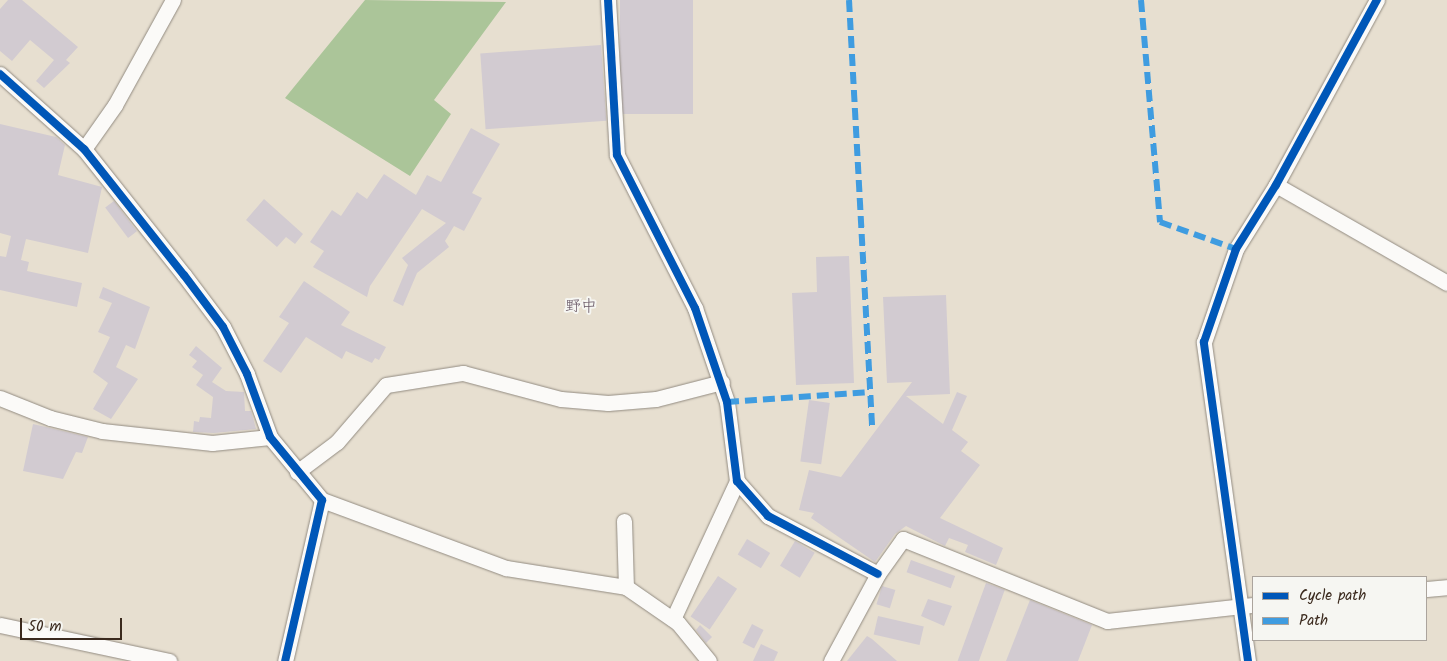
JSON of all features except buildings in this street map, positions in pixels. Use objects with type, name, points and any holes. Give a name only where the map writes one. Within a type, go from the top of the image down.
[{"type":"street","points":[[84,149],[115,105],[173,0]]},
{"type":"street","points":[[608,0],[617,155],[695,308],[722,382],[737,481],[768,516],[878,574]]},
{"type":"street","points":[[1248,661],[1247,606],[1204,342],[1236,249],[1276,185],[1377,0]]},
{"type":"street","points":[[0,74],[84,149],[223,328],[247,374],[270,437],[322,500],[506,568],[626,586],[672,619],[709,661]]},
{"type":"street","points":[[1276,185],[1447,283]]},
{"type":"street","points":[[297,472],[337,442],[386,385],[463,373],[561,399],[608,403],[656,399],[722,382]]},
{"type":"street","points":[[0,398],[50,418],[102,431],[212,443],[270,437]]},
{"type":"street","points":[[672,619],[737,481]]},
{"type":"street","points":[[285,661],[322,500]]},
{"type":"street","points":[[624,521],[626,586]]},
{"type":"street","points":[[831,661],[878,574],[902,539],[1107,620],[1247,606]]},
{"type":"street","points":[[1427,589],[1447,587]]},
{"type":"street","points":[[0,625],[169,661]]},
{"type":"green space","points":[[365,0],[506,2],[434,100],[451,114],[410,176],[285,98]]},
{"type":"marked path","points":[[849,0],[872,428]]},
{"type":"marked path","points":[[1141,0],[1160,222],[1236,249]]},
{"type":"marked path","points":[[727,402],[871,392]]},
{"type":"cycle path","points":[[608,0],[617,155],[695,308],[727,402],[737,481],[768,516],[878,574]]},
{"type":"cycle path","points":[[1248,661],[1204,342],[1236,249],[1276,185],[1377,0]]},
{"type":"cycle path","points":[[0,74],[84,149],[184,275],[223,327],[247,374],[270,437],[322,500],[285,661]]},
{"type":"district","name":"野中","points":[[581,307]]}]
